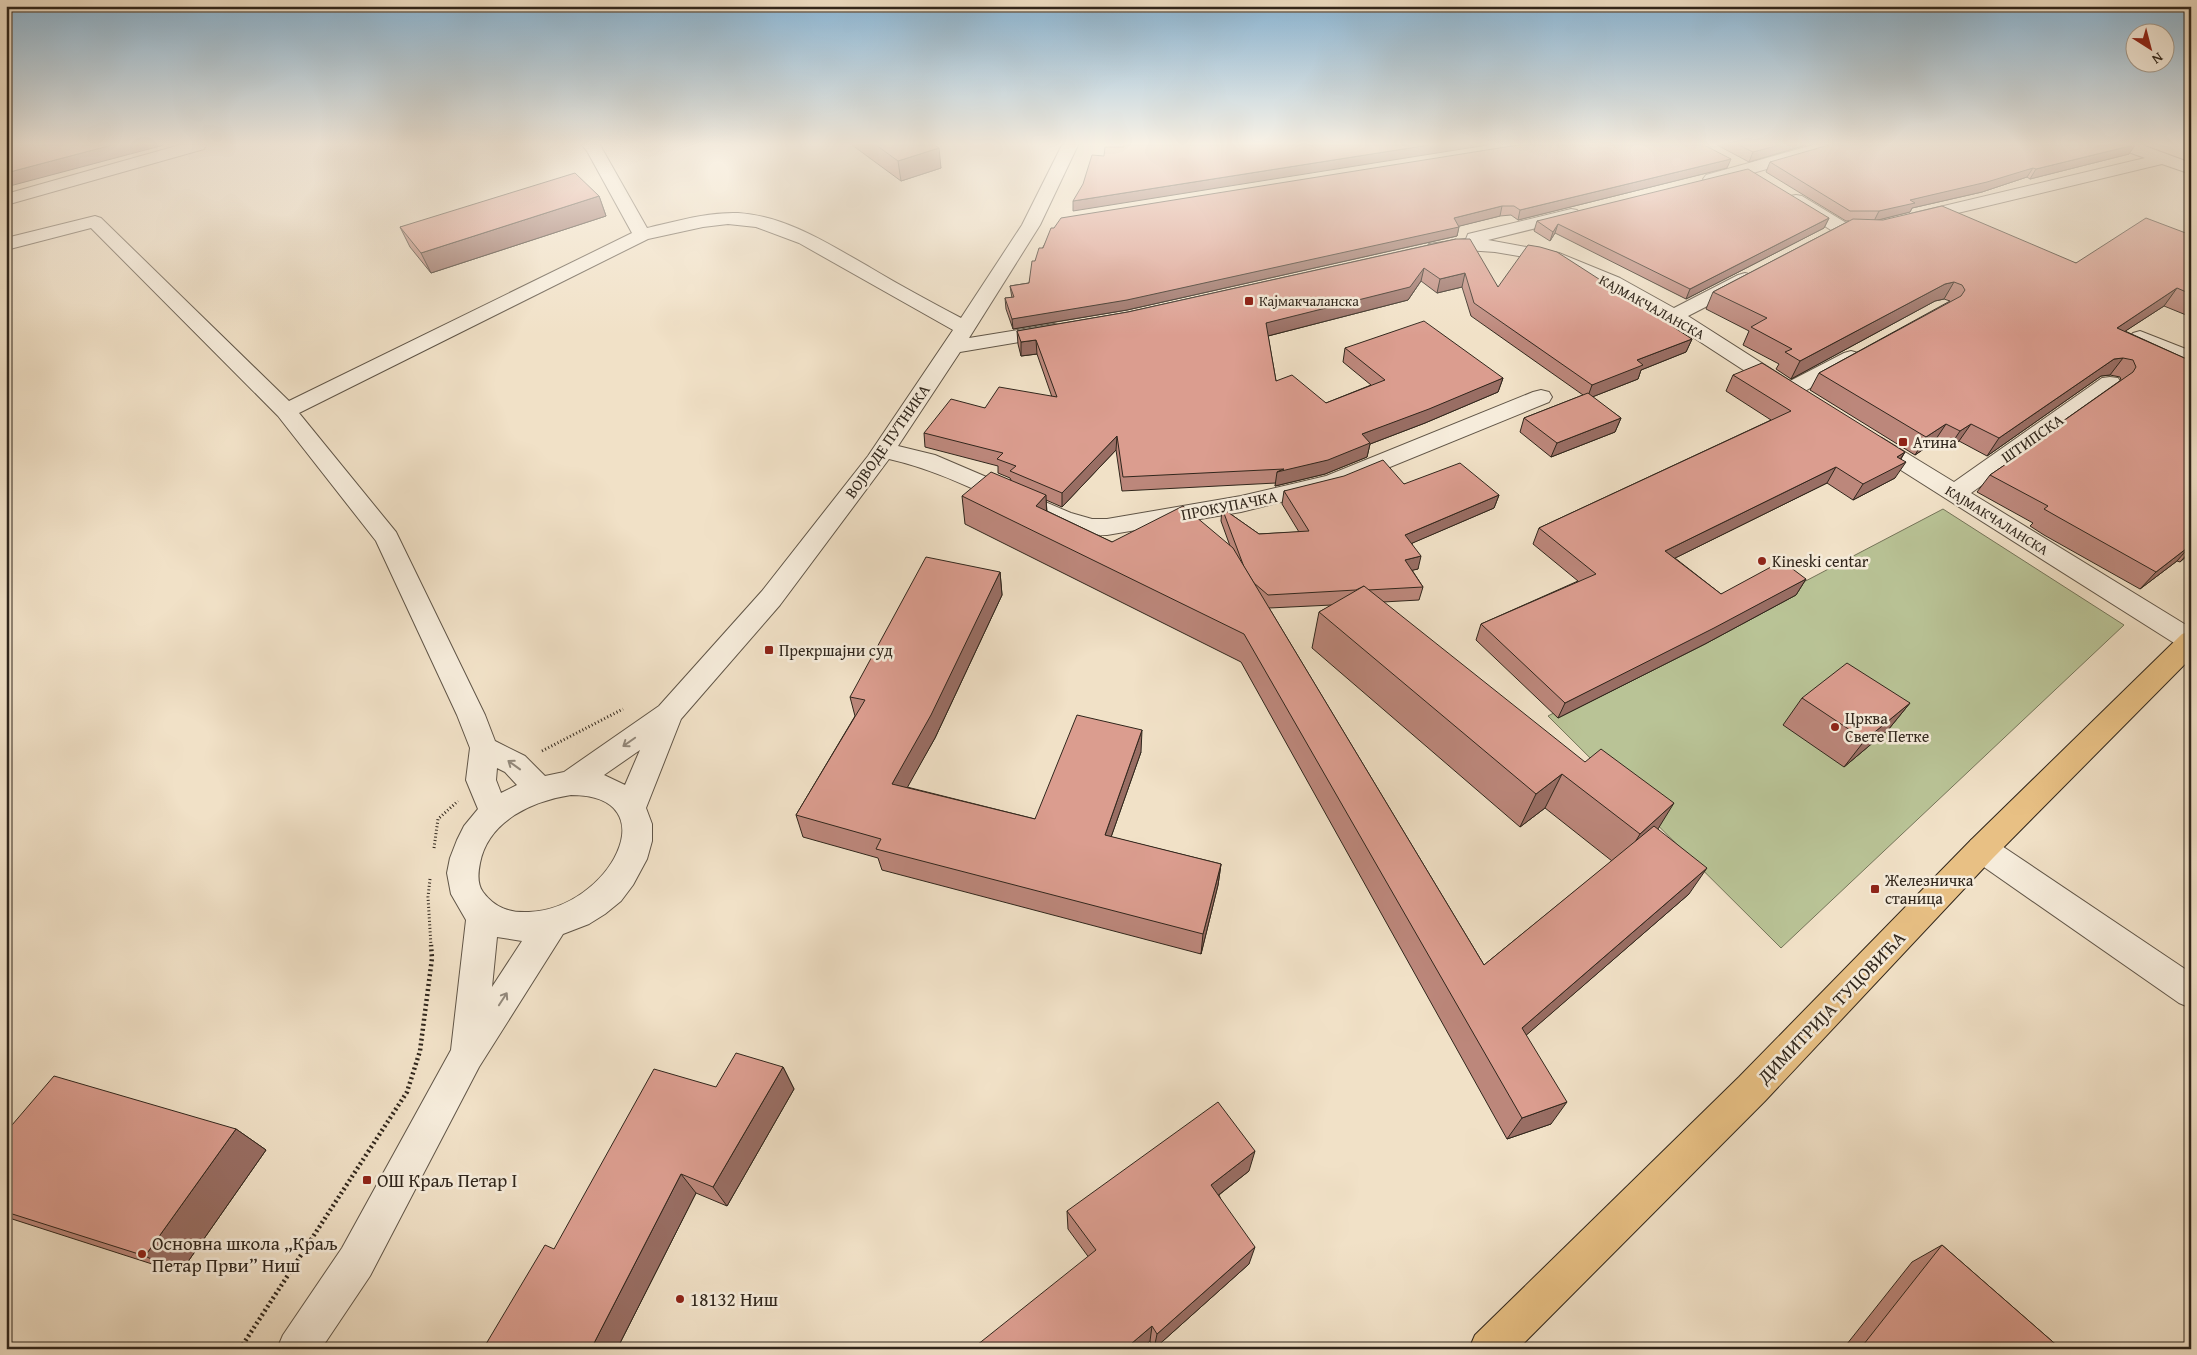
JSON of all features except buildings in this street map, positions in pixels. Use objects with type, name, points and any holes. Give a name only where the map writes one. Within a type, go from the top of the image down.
[{"type":"main road","name":"ДИМИТРИЈА ТУЦОВИЋА","points":[[1489,1349],[1752,1089],[1982,849],[2191,641]]},
{"type":"street","points":[[627,208],[642,235]]},
{"type":"street","name":"ВОЈВОДЕ ПУТНИКА","points":[[571,782],[669,714],[771,598],[884,450],[965,328],[1041,223],[1046,208]]},
{"type":"street","points":[[1814,208],[1849,228],[1824,237]]},
{"type":"street","points":[[1903,222],[1960,208]]},
{"type":"street","points":[[1453,244],[1586,210]]},
{"type":"street","points":[[286,411],[642,235],[706,220],[739,219],[767,224],[796,234],[928,310],[965,328]]},
{"type":"street","points":[[6,244],[95,222],[286,411],[387,538],[471,715],[484,748],[481,780],[495,814]]},
{"type":"street","name":"КАЈМАКЧАЛАНСКА","points":[[1415,252],[1453,244],[1491,245],[1551,257],[1606,279],[1673,316],[1798,395],[1866,348]]},
{"type":"street","points":[[1673,316],[1762,270]]},
{"type":"street","points":[[953,347],[1072,327]]},
{"type":"street","points":[[2140,337],[2191,359]]},
{"type":"street","name":"ШТИПСКА","points":[[1954,493],[2110,383]]},
{"type":"street","name":"ПРОКУПАЧКА","points":[[884,450],[927,460],[1063,519],[1092,526],[1106,527],[1241,504],[1333,482],[1541,397]]},
{"type":"street","name":"КАЈМАКЧАЛАНСКА","points":[[1856,431],[2191,641]]},
{"type":"street","name":"ВОЈВОДЕ ПУТНИКА","points":[[631,807],[669,714]]},
{"type":"street","points":[[484,748],[515,764],[539,789]]},
{"type":"street","name":"ВОЈВОДЕ ПУТНИКА","points":[[571,782],[596,785],[616,793],[631,807],[637,821],[638,837],[635,854],[626,872],[612,889],[595,903],[574,916],[552,924],[532,927],[514,926],[497,923],[483,916],[465,896],[461,868],[472,839],[495,814],[516,799],[539,789],[571,782]]},
{"type":"street","points":[[1982,849],[2191,992]]},
{"type":"street","points":[[467,1054],[483,916]]},
{"type":"street","points":[[297,1349],[356,1262],[467,1054],[552,924]]},
{"type":"green space","points":[[1943,509],[2124,625],[1781,948],[1548,716]]},
{"type":"place","name":"Кајмакчаланска","points":[[1249,301]]},
{"type":"place","name":"Атина","points":[[1903,442]]},
{"type":"place","name":"Kineski centar","points":[[1762,561]]},
{"type":"place","name":"Прекршајни суд","points":[[769,650]]},
{"type":"place","name":"Црква Свете Петке","points":[[1835,727]]},
{"type":"place","name":"Железничка станица","points":[[1875,889]]},
{"type":"place","name":"ОШ Краљ Петар I","points":[[367,1180]]},
{"type":"place","name":"Основна школа „Краљ Петар Први” Ниш","points":[[142,1254]]},
{"type":"place","name":"18132 Ниш","points":[[680,1299]]}]
